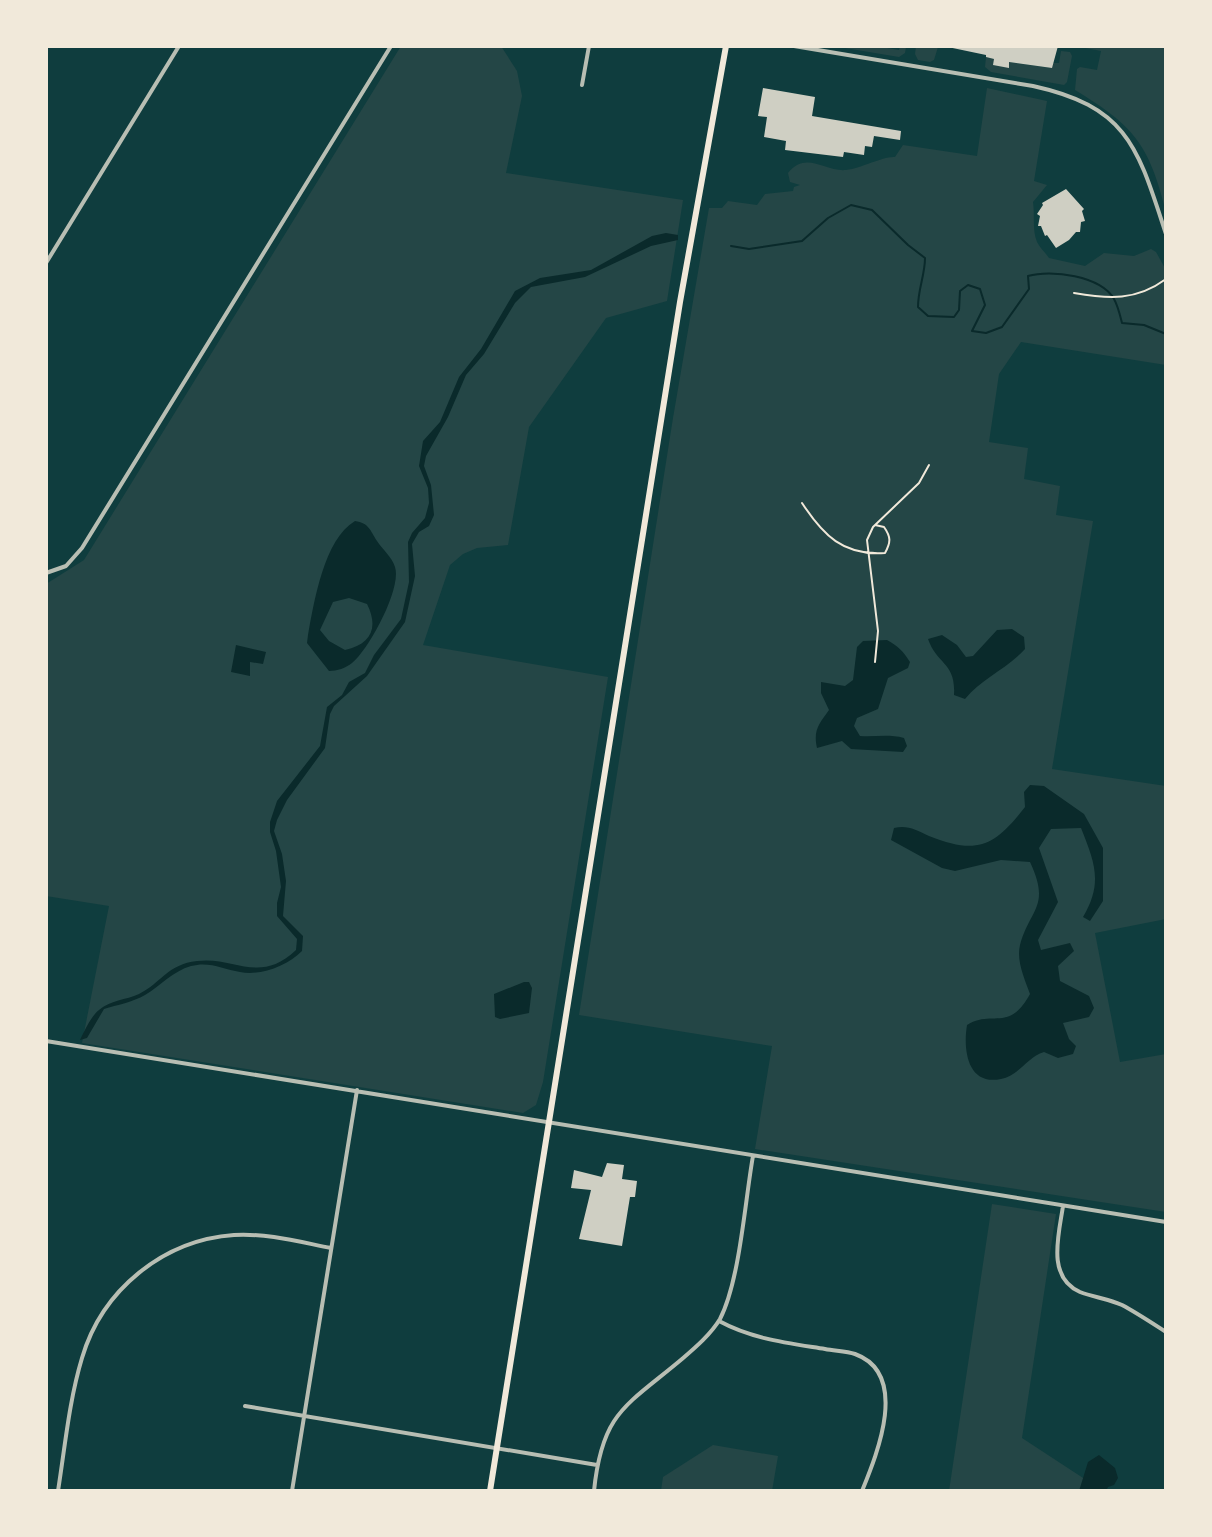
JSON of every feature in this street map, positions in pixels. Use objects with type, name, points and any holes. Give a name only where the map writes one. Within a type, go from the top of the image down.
[{"type":"main road","points":[[490,1491],[680,302],[726,46]]},
{"type":"street","points":[[46,263],[179,46]]},
{"type":"street","points":[[46,573],[66,566],[82,548],[391,46]]},
{"type":"street","points":[[582,85],[589,46]]},
{"type":"street","points":[[794,46],[1033,86],[1087,103],[1122,132],[1138,155],[1166,234]]},
{"type":"street","points":[[46,1041],[1166,1222]]},
{"type":"street","points":[[292,1491],[357,1090]]},
{"type":"street","points":[[594,1491],[601,1445],[620,1412],[688,1354],[719,1321],[732,1286],[753,1156]]},
{"type":"street","points":[[1063,1206],[1057,1265],[1065,1283],[1078,1291],[1121,1305],[1166,1332]]},
{"type":"street","points":[[58,1491],[82,1357],[99,1318],[121,1289],[149,1263],[178,1247],[234,1235],[262,1236],[331,1248]]},
{"type":"street","points":[[719,1321],[754,1337],[856,1355],[874,1366],[884,1383],[887,1396],[876,1455],[862,1491]]},
{"type":"street","points":[[245,1406],[597,1465]]},
{"type":"path","points":[[1074,293],[1108,298],[1134,296],[1166,279]]},
{"type":"path","points":[[875,662],[878,631],[867,540],[875,525],[919,483],[929,465]]},
{"type":"path","points":[[802,503],[826,536],[841,545],[885,553],[890,544],[890,535],[884,527],[875,525]]},
{"type":"shaded area","points":[[401,46],[501,46],[517,71],[522,96],[506,173],[683,200],[667,301],[606,318],[529,427],[508,545],[477,548],[450,565],[423,645],[608,677],[543,1082],[536,1105],[523,1113],[82,1043],[109,906],[46,896],[46,584],[84,560]]},
{"type":"shaded area","points":[[833,46],[875,46],[899,50],[900,46],[906,47],[905,53],[899,57]]},
{"type":"shaded area","points":[[916,46],[938,47],[934,60],[918,60]]},
{"type":"shaded area","points":[[1075,46],[1166,46],[1166,212],[1153,169],[1136,139],[1112,115],[1075,90],[1077,69],[1097,70],[1101,51]]},
{"type":"shaded area","points":[[1061,51],[1070,52],[1072,56],[1064,85],[991,72],[985,67],[986,57],[1009,67],[1009,62],[1051,68],[1053,63],[1059,63]]},
{"type":"shaded area","points":[[987,88],[1047,101],[1034,181],[1047,185],[1033,202],[1035,237],[1049,258],[1085,266],[1104,253],[1134,256],[1151,249],[1166,270],[1166,365],[1021,342],[999,374],[989,442],[1028,448],[1024,479],[1060,486],[1056,515],[1093,521],[1052,769],[1166,786],[1166,919],[1095,933],[1120,1062],[1166,1054],[1166,1212],[755,1149],[772,1046],[579,1015],[709,208],[722,208],[728,201],[757,205],[765,194],[793,191],[800,185],[790,182],[788,173],[802,163],[846,170],[895,157],[903,145],[977,156]]},
{"type":"shaded area","points":[[666,233],[678,235],[678,240],[651,246],[585,277],[531,287],[515,303],[484,354],[466,375],[448,417],[426,456],[424,466],[431,485],[434,515],[429,526],[419,532],[412,544],[415,576],[405,622],[367,676],[334,706],[325,748],[287,800],[277,820],[274,831],[282,854],[286,881],[283,916],[303,936],[302,951],[281,965],[256,973],[204,964],[184,968],[140,997],[104,1009],[87,1038],[80,1040],[93,1016],[103,1007],[147,990],[179,966],[211,961],[258,968],[283,960],[296,950],[297,939],[277,916],[281,887],[270,822],[277,801],[320,746],[327,707],[342,695],[349,682],[365,673],[374,655],[401,619],[409,582],[408,542],[425,518],[429,503],[428,488],[419,466],[423,441],[440,422],[459,377],[481,349],[515,291],[540,278],[591,270],[652,236]]},
{"type":"shaded area","points":[[355,521],[366,525],[392,560],[396,577],[389,603],[367,645],[350,665],[329,671],[307,643],[322,572],[335,542]],"holes":[[[349,598],[367,604],[372,628],[361,644],[345,650],[329,641],[320,630],[333,602]]]},
{"type":"shaded area","points":[[1012,629],[1024,637],[1025,649],[965,699],[954,695],[952,676],[928,639],[942,635],[957,645],[966,657],[973,656],[997,630]]},
{"type":"shaded area","points":[[887,640],[905,655],[910,662],[908,668],[888,678],[878,709],[857,718],[854,726],[860,736],[904,738],[907,746],[903,752],[851,749],[842,741],[817,748],[816,732],[829,710],[821,693],[821,682],[845,686],[853,680],[857,647],[863,641]]},
{"type":"shaded area","points":[[236,645],[266,652],[263,664],[250,662],[250,676],[231,672]]},
{"type":"shaded area","points":[[1030,785],[1044,786],[1084,814],[1103,848],[1103,901],[1090,921],[1083,917],[1093,894],[1095,873],[1081,828],[1051,829],[1039,848],[1058,902],[1038,940],[1041,950],[1070,943],[1074,951],[1058,966],[1060,981],[1089,996],[1094,1008],[1089,1017],[1063,1023],[1069,1039],[1076,1046],[1073,1054],[1058,1058],[1044,1052],[1007,1077],[990,1080],[981,1077],[970,1064],[966,1045],[967,1025],[984,1019],[1007,1017],[1022,1006],[1030,994],[1019,951],[1039,898],[1030,862],[1001,860],[955,871],[942,868],[891,840],[894,828],[904,827],[946,842],[972,846],[983,844],[994,839],[1014,821],[1025,807],[1024,792]]},
{"type":"shaded area","points":[[529,982],[532,988],[529,1013],[500,1019],[495,1017],[494,994]]},
{"type":"shaded area","points":[[992,1204],[1056,1214],[1022,1438],[1103,1491],[949,1491]]},
{"type":"shaded area","points":[[713,1445],[778,1456],[772,1491],[661,1491],[663,1477]]},
{"type":"shaded area","points":[[1099,1455],[1115,1468],[1118,1478],[1106,1491],[1079,1491],[1088,1462]]},
{"type":"building","points":[[943,46],[1058,46],[1052,68],[1009,62],[1009,68],[993,65],[994,59],[986,55]]},
{"type":"building","points":[[763,88],[815,97],[812,116],[901,131],[900,140],[874,136],[872,147],[865,146],[864,155],[844,152],[843,157],[785,150],[786,141],[764,137],[767,117],[758,116]]},
{"type":"building","points":[[1066,189],[1084,209],[1085,221],[1081,222],[1080,232],[1056,248],[1038,226],[1040,216],[1037,214],[1042,203]]},
{"type":"building","points":[[607,1163],[624,1165],[622,1179],[637,1181],[635,1197],[630,1197],[622,1246],[579,1239],[591,1190],[571,1188],[574,1170],[602,1177]]},
{"type":"waterway","points":[[731,246],[749,249],[802,241],[828,218],[851,205],[872,210],[925,258],[918,307],[928,316],[954,317],[959,310],[960,291],[968,285],[980,289],[985,305],[972,331],[986,333],[1002,327],[1029,289],[1028,276],[1049,273],[1075,276],[1098,285],[1108,291],[1115,302],[1122,323],[1144,325],[1166,334]]}]
